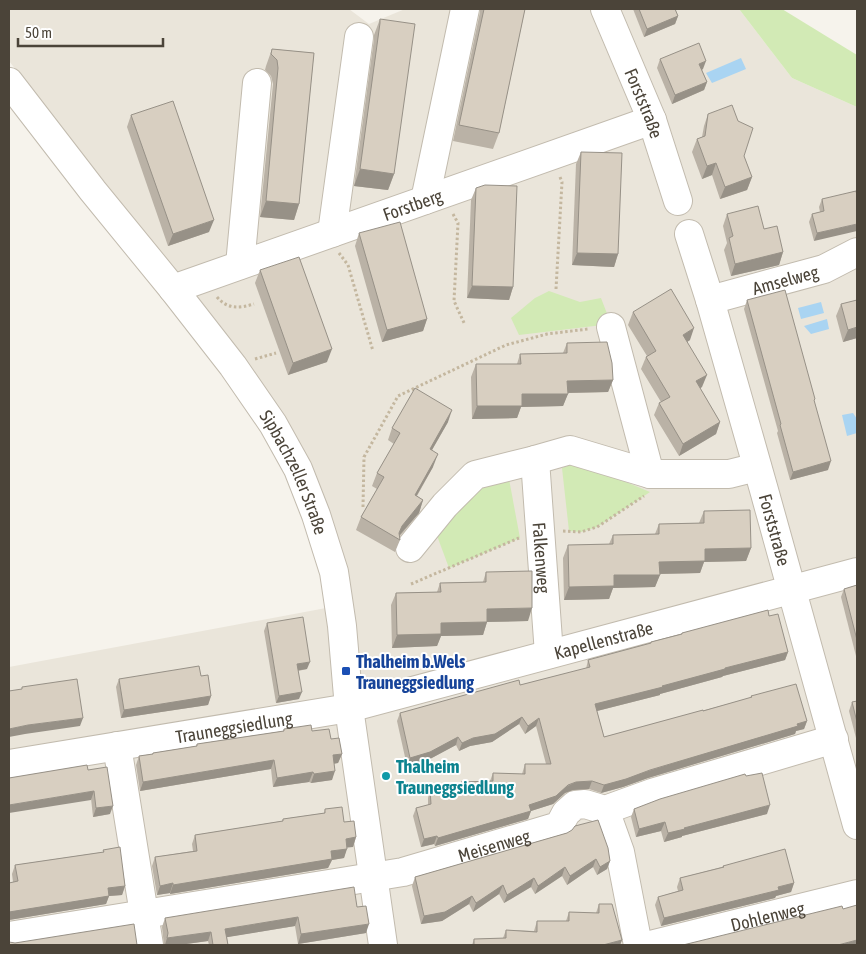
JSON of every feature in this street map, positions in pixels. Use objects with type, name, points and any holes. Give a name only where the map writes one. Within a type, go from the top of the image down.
[{"type":"street","points":[[433,197],[465,9]]},
{"type":"street","name":"Forststraße","points":[[605,9],[652,120],[678,200]]},
{"type":"street","points":[[328,234],[359,38]]},
{"type":"street","name":"Sipbachzeller Straße","points":[[9,82],[92,190],[233,366],[273,424],[298,469],[316,515],[334,572],[342,626],[349,708],[383,945]]},
{"type":"street","points":[[240,265],[257,83]]},
{"type":"street","name":"Forstberg","points":[[173,289],[652,120]]},
{"type":"street","name":"Forststraße","points":[[689,234],[710,300],[857,825]]},
{"type":"street","name":"Amselweg","points":[[710,300],[824,270],[857,252]]},
{"type":"street","points":[[611,327],[650,483]]},
{"type":"street","points":[[410,548],[444,504],[475,475],[570,450],[650,483],[729,474],[757,467]]},
{"type":"street","name":"Falkenweg","points":[[535,460],[549,654]]},
{"type":"street","name":"Kapellenstraße","points":[[349,708],[857,572]]},
{"type":"street","name":"Trauneggsiedlung","points":[[9,764],[349,708]]},
{"type":"street","points":[[638,945],[620,852],[604,810],[652,793],[834,739]]},
{"type":"street","points":[[117,746],[149,945]]},
{"type":"street","name":"Meisenweg","points":[[373,876],[403,872],[559,826],[566,813],[575,805],[585,804],[604,810]]},
{"type":"street","points":[[9,936],[373,876]]},
{"type":"street","name":"Dohlenweg","points":[[650,945],[857,894]]},
{"type":"path","points":[[549,156],[562,182],[556,290]]},
{"type":"path","points":[[433,197],[458,223],[454,302],[465,325]]},
{"type":"path","points":[[328,234],[348,266],[373,351]]},
{"type":"path","points":[[206,277],[212,291],[220,301],[242,308],[254,304]]},
{"type":"path","points":[[363,507],[364,457],[398,396],[506,345],[547,334],[611,327]]},
{"type":"path","points":[[411,584],[540,529],[581,532],[597,527],[650,483]]},
{"type":"shaded area","points":[[9,9],[349,9],[369,24],[405,9],[739,9],[792,78],[857,107],[857,945],[9,945],[9,667],[326,608],[333,530],[292,430],[176,272],[9,61]]},
{"type":"green space","points":[[739,9],[782,9],[857,55],[857,107],[792,78]]},
{"type":"green space","points":[[549,291],[580,302],[601,298],[611,324],[519,335],[511,318],[535,298]]},
{"type":"green space","points":[[578,462],[650,492],[597,527],[581,532],[569,531],[562,468]]},
{"type":"green space","points":[[509,479],[520,538],[449,568],[436,533],[484,485]]},
{"type":"water","points":[[741,58],[746,69],[712,83],[706,73]]},
{"type":"water","points":[[821,302],[824,313],[801,319],[798,308]]},
{"type":"water","points":[[827,319],[829,329],[811,334],[804,326]]},
{"type":"water","points":[[853,413],[857,419],[857,433],[847,436],[842,415]]},
{"type":"building","points":[[484,9],[525,9],[499,133],[459,125]]},
{"type":"building","points":[[639,9],[675,9],[678,16],[647,29]]},
{"type":"building","points":[[380,19],[415,24],[394,174],[360,169]]},
{"type":"building","points":[[699,43],[706,61],[699,64],[707,82],[675,95],[660,59]]},
{"type":"building","points":[[272,49],[314,53],[299,204],[266,201],[278,68],[277,60],[271,54]]},
{"type":"building","points":[[173,101],[214,220],[173,234],[131,115]]},
{"type":"building","points":[[732,105],[738,121],[753,128],[744,156],[752,177],[725,187],[716,163],[707,166],[697,139],[705,136],[708,114]]},
{"type":"building","points":[[581,152],[622,153],[618,254],[577,253]]},
{"type":"building","points":[[485,185],[517,186],[513,287],[472,286],[476,188]]},
{"type":"building","points":[[856,191],[857,224],[817,233],[812,214],[824,211],[822,199]]},
{"type":"building","points":[[758,206],[764,229],[777,226],[783,252],[735,264],[729,238],[733,236],[727,214]]},
{"type":"building","points":[[400,222],[427,319],[387,330],[359,233]]},
{"type":"building","points":[[299,257],[332,349],[293,363],[260,270]]},
{"type":"building","points":[[671,289],[694,328],[683,335],[707,375],[696,381],[720,422],[683,444],[659,403],[670,397],[646,357],[656,351],[633,312]]},
{"type":"building","points":[[785,290],[831,461],[793,472],[747,300]]},
{"type":"building","points":[[857,300],[857,327],[848,330],[841,304]]},
{"type":"building","points":[[607,342],[612,363],[613,380],[567,381],[568,394],[522,394],[522,406],[477,406],[476,364],[521,364],[520,354],[567,353],[567,343]]},
{"type":"building","points":[[415,388],[452,410],[430,449],[438,454],[415,495],[423,500],[402,526],[399,533],[400,540],[361,517],[384,477],[377,473],[400,433],[392,428]]},
{"type":"building","points":[[750,510],[751,548],[705,549],[705,561],[659,562],[660,575],[614,575],[614,586],[569,587],[568,545],[613,544],[613,535],[659,534],[659,524],[704,523],[704,511]]},
{"type":"building","points":[[532,571],[532,608],[487,609],[487,622],[441,623],[441,634],[397,635],[396,593],[441,592],[440,583],[486,582],[486,572]]},
{"type":"building","points":[[857,585],[857,640],[844,589]]},
{"type":"building","points":[[768,610],[769,616],[778,614],[788,652],[595,704],[604,737],[796,684],[807,721],[797,724],[798,726],[604,785],[592,781],[576,782],[568,785],[556,796],[529,805],[531,811],[438,838],[437,836],[424,839],[416,808],[431,804],[430,790],[462,789],[461,782],[493,781],[493,773],[525,774],[525,764],[551,764],[539,718],[528,726],[522,717],[495,734],[473,738],[462,743],[458,737],[430,752],[410,758],[400,713],[519,680],[520,685],[590,667],[588,660]]},
{"type":"building","points":[[303,617],[310,662],[297,664],[302,692],[279,696],[267,623]]},
{"type":"building","points":[[199,666],[201,676],[208,675],[211,696],[124,710],[119,679]]},
{"type":"building","points":[[77,679],[83,718],[9,729],[9,691],[22,689],[22,687]]},
{"type":"building","points":[[857,701],[857,722],[852,702]]},
{"type":"building","points":[[311,725],[312,731],[329,729],[331,739],[339,738],[342,754],[333,755],[335,771],[314,774],[313,772],[277,778],[274,760],[143,782],[139,756],[197,746],[197,744]]},
{"type":"building","points":[[87,765],[88,770],[107,767],[113,806],[96,808],[94,791],[9,805],[9,778]]},
{"type":"building","points":[[762,773],[770,805],[668,833],[665,822],[639,829],[634,809],[660,799],[745,774],[746,776]]},
{"type":"building","points":[[342,807],[344,822],[354,821],[356,837],[346,839],[347,849],[331,851],[332,859],[160,886],[155,857],[197,851],[195,835],[325,813],[325,809]]},
{"type":"building","points":[[598,820],[608,848],[610,861],[600,867],[596,859],[570,876],[565,867],[538,886],[534,878],[507,895],[503,885],[476,903],[472,896],[445,912],[424,916],[415,877],[567,833],[575,826]]},
{"type":"building","points":[[120,847],[125,886],[108,888],[109,896],[9,912],[9,883],[18,881],[15,865],[104,852],[103,850]]},
{"type":"building","points":[[785,849],[794,883],[778,887],[779,890],[664,918],[658,897],[683,890],[680,878]]},
{"type":"building","points":[[354,887],[357,907],[366,906],[369,924],[301,934],[298,917],[225,929],[228,945],[213,945],[211,932],[167,938],[165,918]]},
{"type":"building","points":[[599,904],[612,904],[622,940],[603,945],[474,945],[474,939],[506,938],[506,930],[537,932],[537,921],[569,921],[569,912],[599,913]]},
{"type":"building","points":[[857,905],[857,940],[838,945],[683,945],[842,906],[843,909]]},
{"type":"building","points":[[134,924],[137,945],[9,945],[9,942],[15,943]]},
{"type":"place","name":"Thalheim b.Wels Trauneggsiedlung","points":[[346,671]]},
{"type":"place","name":"Thalheim Trauneggsiedlung","points":[[386,776]]}]
